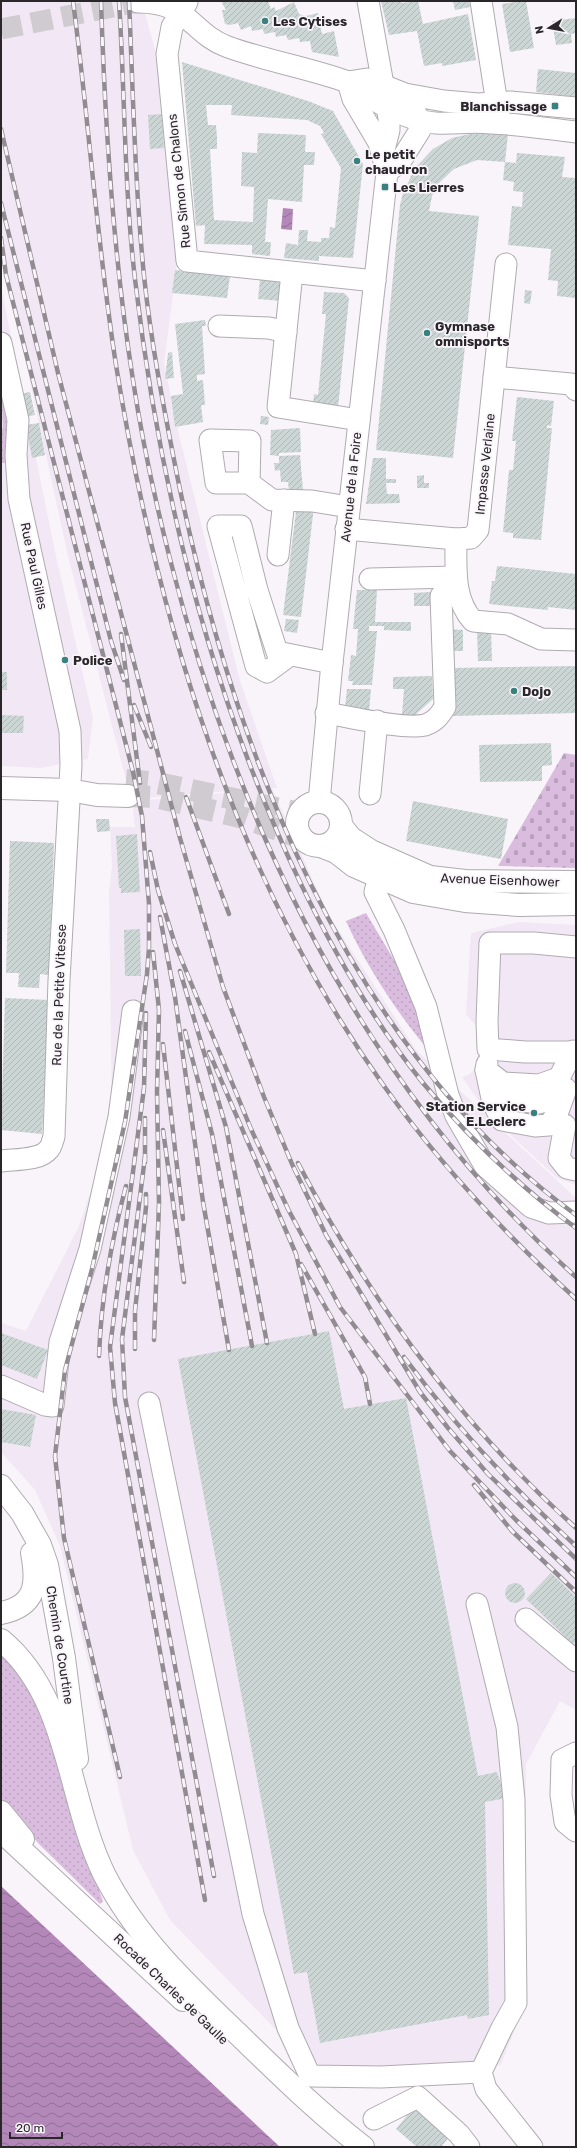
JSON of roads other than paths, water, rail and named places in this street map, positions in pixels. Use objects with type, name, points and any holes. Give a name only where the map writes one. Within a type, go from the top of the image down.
[{"type":"main road","points":[[1,788],[69,790],[97,782],[127,788]]},
{"type":"main road","points":[[319,802],[328,804],[336,809],[341,817],[342,827],[339,836],[332,843],[323,847],[315,847],[307,844],[301,838],[297,830],[297,821],[300,813],[311,803],[319,802]]},
{"type":"main road","name":"Avenue Eisenhower","points":[[342,827],[351,838],[371,851],[430,877],[465,881],[576,882]]},
{"type":"main road","name":"Avenue Eisenhower","points":[[323,847],[336,852],[354,866],[413,892],[465,901],[519,905],[576,904]]},
{"type":"main road","name":"Chemin de Courtine","points":[[1,1486],[22,1513],[40,1545],[47,1565],[54,1596],[84,1816]]},
{"type":"main road","points":[[1,1613],[13,1610],[24,1604],[31,1595],[35,1582],[31,1548],[22,1513]]},
{"type":"main road","points":[[1,1640],[14,1650],[39,1685],[49,1706],[104,1873],[137,1926],[163,1959],[290,2084],[332,2123],[363,2147]]},
{"type":"main road","points":[[1,1812],[81,1903]]},
{"type":"main road","name":"Rocade Charles de Gaulle","points":[[1,1831],[81,1903],[280,2094],[340,2147]]},
{"type":"street","name":"Avenue de la Foire","points":[[319,802],[326,714],[375,281],[389,118],[368,1]]},
{"type":"street","points":[[481,1],[500,123]]},
{"type":"street","points":[[138,2],[160,3],[184,7],[208,36],[227,47],[348,82],[367,79],[385,95],[420,121],[435,123],[500,123],[576,132]]},
{"type":"street","name":"Rue Simon de Chalons","points":[[184,7],[172,27],[167,54],[187,261],[375,281]]},
{"type":"street","points":[[348,82],[353,99],[369,125],[385,163],[400,162],[420,130],[420,121],[405,94]]},
{"type":"street","points":[[385,95],[405,94],[444,101],[478,104],[510,102],[576,108]]},
{"type":"street","name":"Impasse Verlaine","points":[[346,529],[456,539],[471,538],[478,530],[506,264]]},
{"type":"street","points":[[292,273],[278,407],[359,420]]},
{"type":"street","points":[[219,326],[269,328],[286,332]]},
{"type":"street","name":"Rue Paul Gilles","points":[[1,342],[18,420],[17,482],[23,519],[70,731],[69,790]]},
{"type":"street","points":[[494,377],[571,384],[576,390]]},
{"type":"street","points":[[248,483],[272,500],[312,501],[349,507]]},
{"type":"street","points":[[278,555],[284,500]]},
{"type":"street","points":[[290,655],[267,672],[256,666],[218,526],[241,526],[257,590],[277,652],[332,663]]},
{"type":"street","points":[[456,539],[455,577],[463,610],[472,621],[508,624],[541,638],[576,640]]},
{"type":"street","points":[[370,579],[455,577]]},
{"type":"street","points":[[326,714],[411,727],[426,725],[437,718],[445,707],[441,596]]},
{"type":"street","points":[[370,794],[377,721]]},
{"type":"street","name":"Rue de la Petite Vitesse","points":[[1,1161],[26,1158],[44,1153],[50,1148],[54,1137],[60,964],[69,790]]},
{"type":"street","points":[[379,877],[375,892],[394,930],[426,1007],[442,1073],[456,1116],[485,1166],[535,1209],[549,1213],[576,1212]]},
{"type":"street","points":[[519,905],[576,911]]},
{"type":"street","points":[[561,1113],[537,1120],[508,1115],[486,1070],[488,1049],[486,1022],[490,943],[534,943],[576,947]]},
{"type":"street","points":[[1,1386],[45,1405],[53,1406],[60,1342],[90,1249],[119,1117],[133,1011]]},
{"type":"street","points":[[488,1049],[525,1052],[575,1052],[561,1113],[560,1158],[567,1168],[576,1170]]},
{"type":"street","points":[[498,1093],[520,1089],[542,1090],[568,1078]]},
{"type":"street","points":[[149,1403],[253,1914],[288,2028],[310,2076],[484,2080]]},
{"type":"street","points":[[477,1604],[507,1727],[514,1800],[516,2003],[502,2028],[484,2080]]},
{"type":"street","points":[[526,1619],[576,1661]]},
{"type":"street","points":[[576,1753],[562,1760],[561,1795],[565,1822],[576,1831]]},
{"type":"street","points":[[484,2080],[532,2147]]},
{"type":"street","points":[[374,2119],[418,2097],[459,2134],[469,2147]]},
{"type":"water","points":[[283,208],[293,209],[292,230],[281,229]]},
{"type":"water","points":[[1,1886],[280,2147],[1,2147]]},
{"type":"tunnel","points":[[1,29],[138,2]]},
{"type":"tunnel","points":[[126,780],[158,783],[300,813]]},
{"type":"tunnel","points":[[128,796],[155,797],[244,818],[301,838]]},
{"type":"railway","points":[[73,1],[109,320],[133,460],[154,555],[179,649],[209,742],[244,832],[284,920],[331,1005],[384,1086],[405,1115],[474,1198],[576,1299]]},
{"type":"railway","points":[[101,1],[105,96],[115,238],[126,333],[140,425],[170,559],[199,660],[233,759],[273,856],[319,949],[373,1038],[433,1123],[501,1203],[576,1277]]},
{"type":"railway","points":[[119,1],[131,244],[145,357],[158,434],[174,511],[214,662],[239,736],[267,809],[312,907],[355,985],[388,1036],[423,1083],[476,1142],[514,1178],[576,1228]]},
{"type":"railway","points":[[129,1],[138,208],[144,276],[158,376],[177,475],[200,578],[230,681],[267,784],[310,884],[363,978],[424,1067],[495,1146],[576,1215]]},
{"type":"railway","points":[[1,129],[58,373],[180,838],[223,987],[264,1097],[292,1164],[326,1235],[420,1392],[448,1428],[488,1474],[576,1559]]},
{"type":"railway","points":[[1,203],[111,641],[124,680]]},
{"type":"railway","points":[[1,238],[6,275],[133,772],[142,816],[149,904],[149,948],[147,974],[125,1122],[92,1269],[65,1370],[55,1456],[64,1538],[120,1777]]},
{"type":"railway","points":[[121,634],[140,783]]},
{"type":"railway","points":[[134,705],[151,747]]},
{"type":"railway","points":[[186,797],[229,914]]},
{"type":"railway","points":[[150,852],[158,890],[175,944],[251,1129],[288,1209],[340,1307],[450,1451],[516,1520],[576,1577]]},
{"type":"railway","points":[[160,917],[175,997],[203,1202],[229,1350]]},
{"type":"railway","points":[[153,952],[159,1010],[157,1092],[159,1203],[154,1340]]},
{"type":"railway","points":[[180,971],[226,1127],[267,1343]]},
{"type":"railway","points":[[146,1013],[144,1088],[110,1347],[115,1403],[205,1900]]},
{"type":"railway","points":[[185,1031],[212,1134],[252,1346]]},
{"type":"railway","points":[[163,1044],[183,1219]]},
{"type":"railway","points":[[209,1052],[296,1254],[315,1334]]},
{"type":"railway","points":[[145,1118],[145,1162]]},
{"type":"railway","points":[[163,1130],[184,1282]]},
{"type":"railway","points":[[145,1157],[122,1339],[125,1397],[214,1876]]},
{"type":"railway","points":[[298,1163],[355,1263],[420,1358],[494,1447],[576,1528]]},
{"type":"railway","points":[[99,1356],[104,1291],[126,1186]]},
{"type":"railway","points":[[135,1349],[135,1311],[146,1207],[146,1194]]},
{"type":"railway","points":[[301,1264],[365,1377],[370,1404]]},
{"type":"railway","points":[[404,1357],[423,1383],[464,1432],[507,1479],[576,1546]]},
{"type":"railway","points":[[474,1485],[512,1531],[576,1592]]},
{"type":"place","name":"Les Cytises","points":[[265,21]]},
{"type":"place","name":"Blanchissage","points":[[555,106]]},
{"type":"place","name":"Le petit chaudron","points":[[357,161]]},
{"type":"place","name":"Les Lierres","points":[[385,187]]},
{"type":"place","name":"Gymnase omnisports","points":[[427,333]]},
{"type":"place","name":"Police","points":[[65,660]]},
{"type":"place","name":"Dojo","points":[[514,691]]},
{"type":"place","name":"Station Service E.Leclerc","points":[[534,1113]]}]
